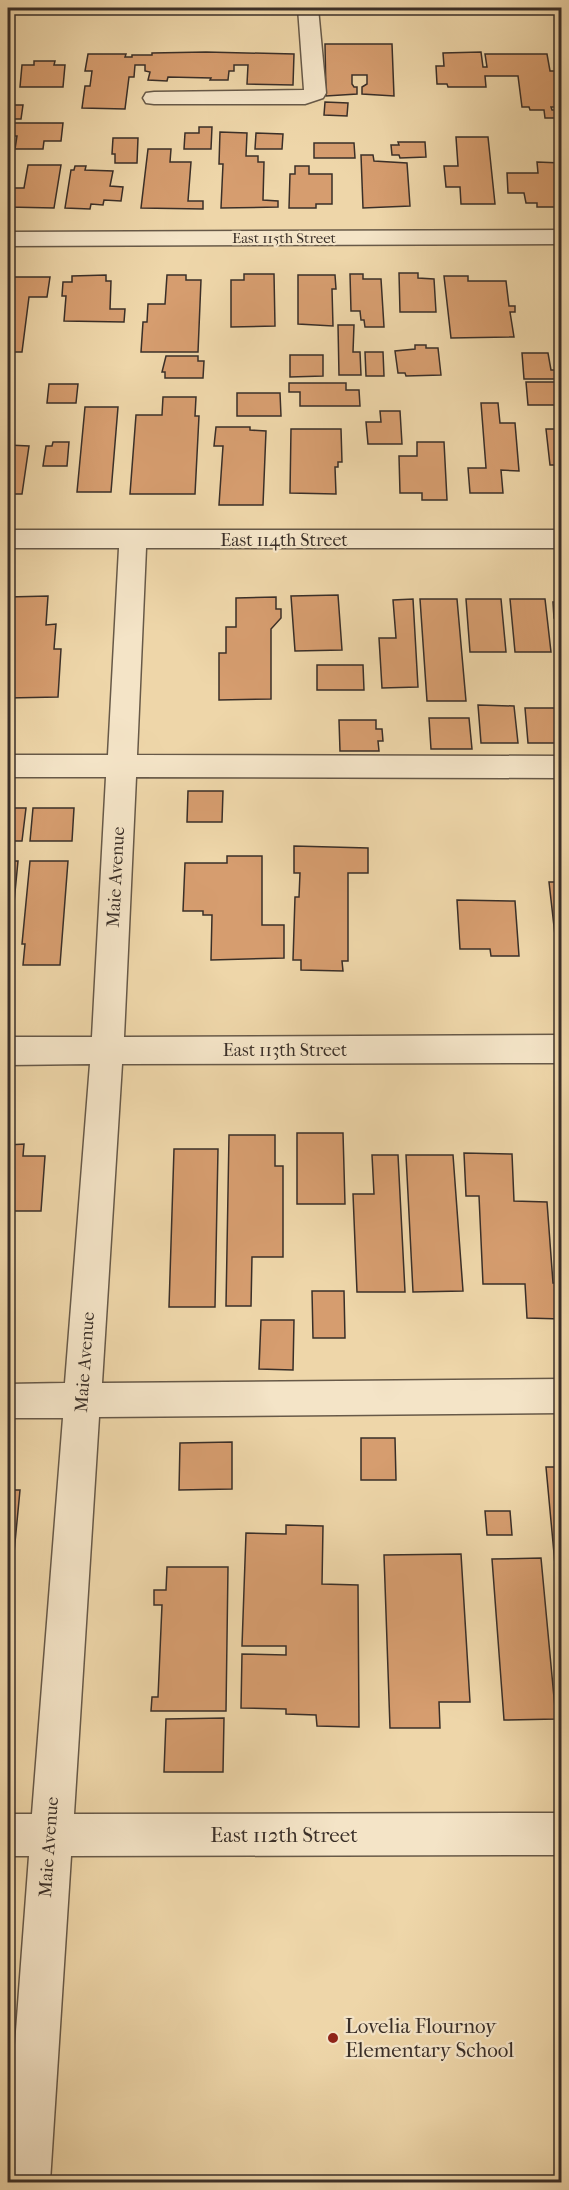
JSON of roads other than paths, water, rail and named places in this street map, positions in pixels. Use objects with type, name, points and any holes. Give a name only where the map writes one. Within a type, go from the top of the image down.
[{"type":"street","points":[[154,98],[305,98],[315,93],[308,8]]},
{"type":"street","name":"East 115th Street","points":[[8,239],[561,237]]},
{"type":"street","name":"East 114th Street","points":[[8,539],[133,541],[561,539]]},
{"type":"street","name":"Maie Avenue","points":[[27,2182],[50,1835],[108,1051],[133,541]]},
{"type":"street","points":[[8,766],[561,767]]},
{"type":"street","name":"East 113th Street","points":[[8,1051],[561,1049]]},
{"type":"street","points":[[8,1401],[561,1396]]},
{"type":"street","name":"East 112th Street","points":[[8,1835],[561,1834]]},
{"type":"place","name":"Lovelia Flournoy Elementary School","points":[[333,2038]]}]
